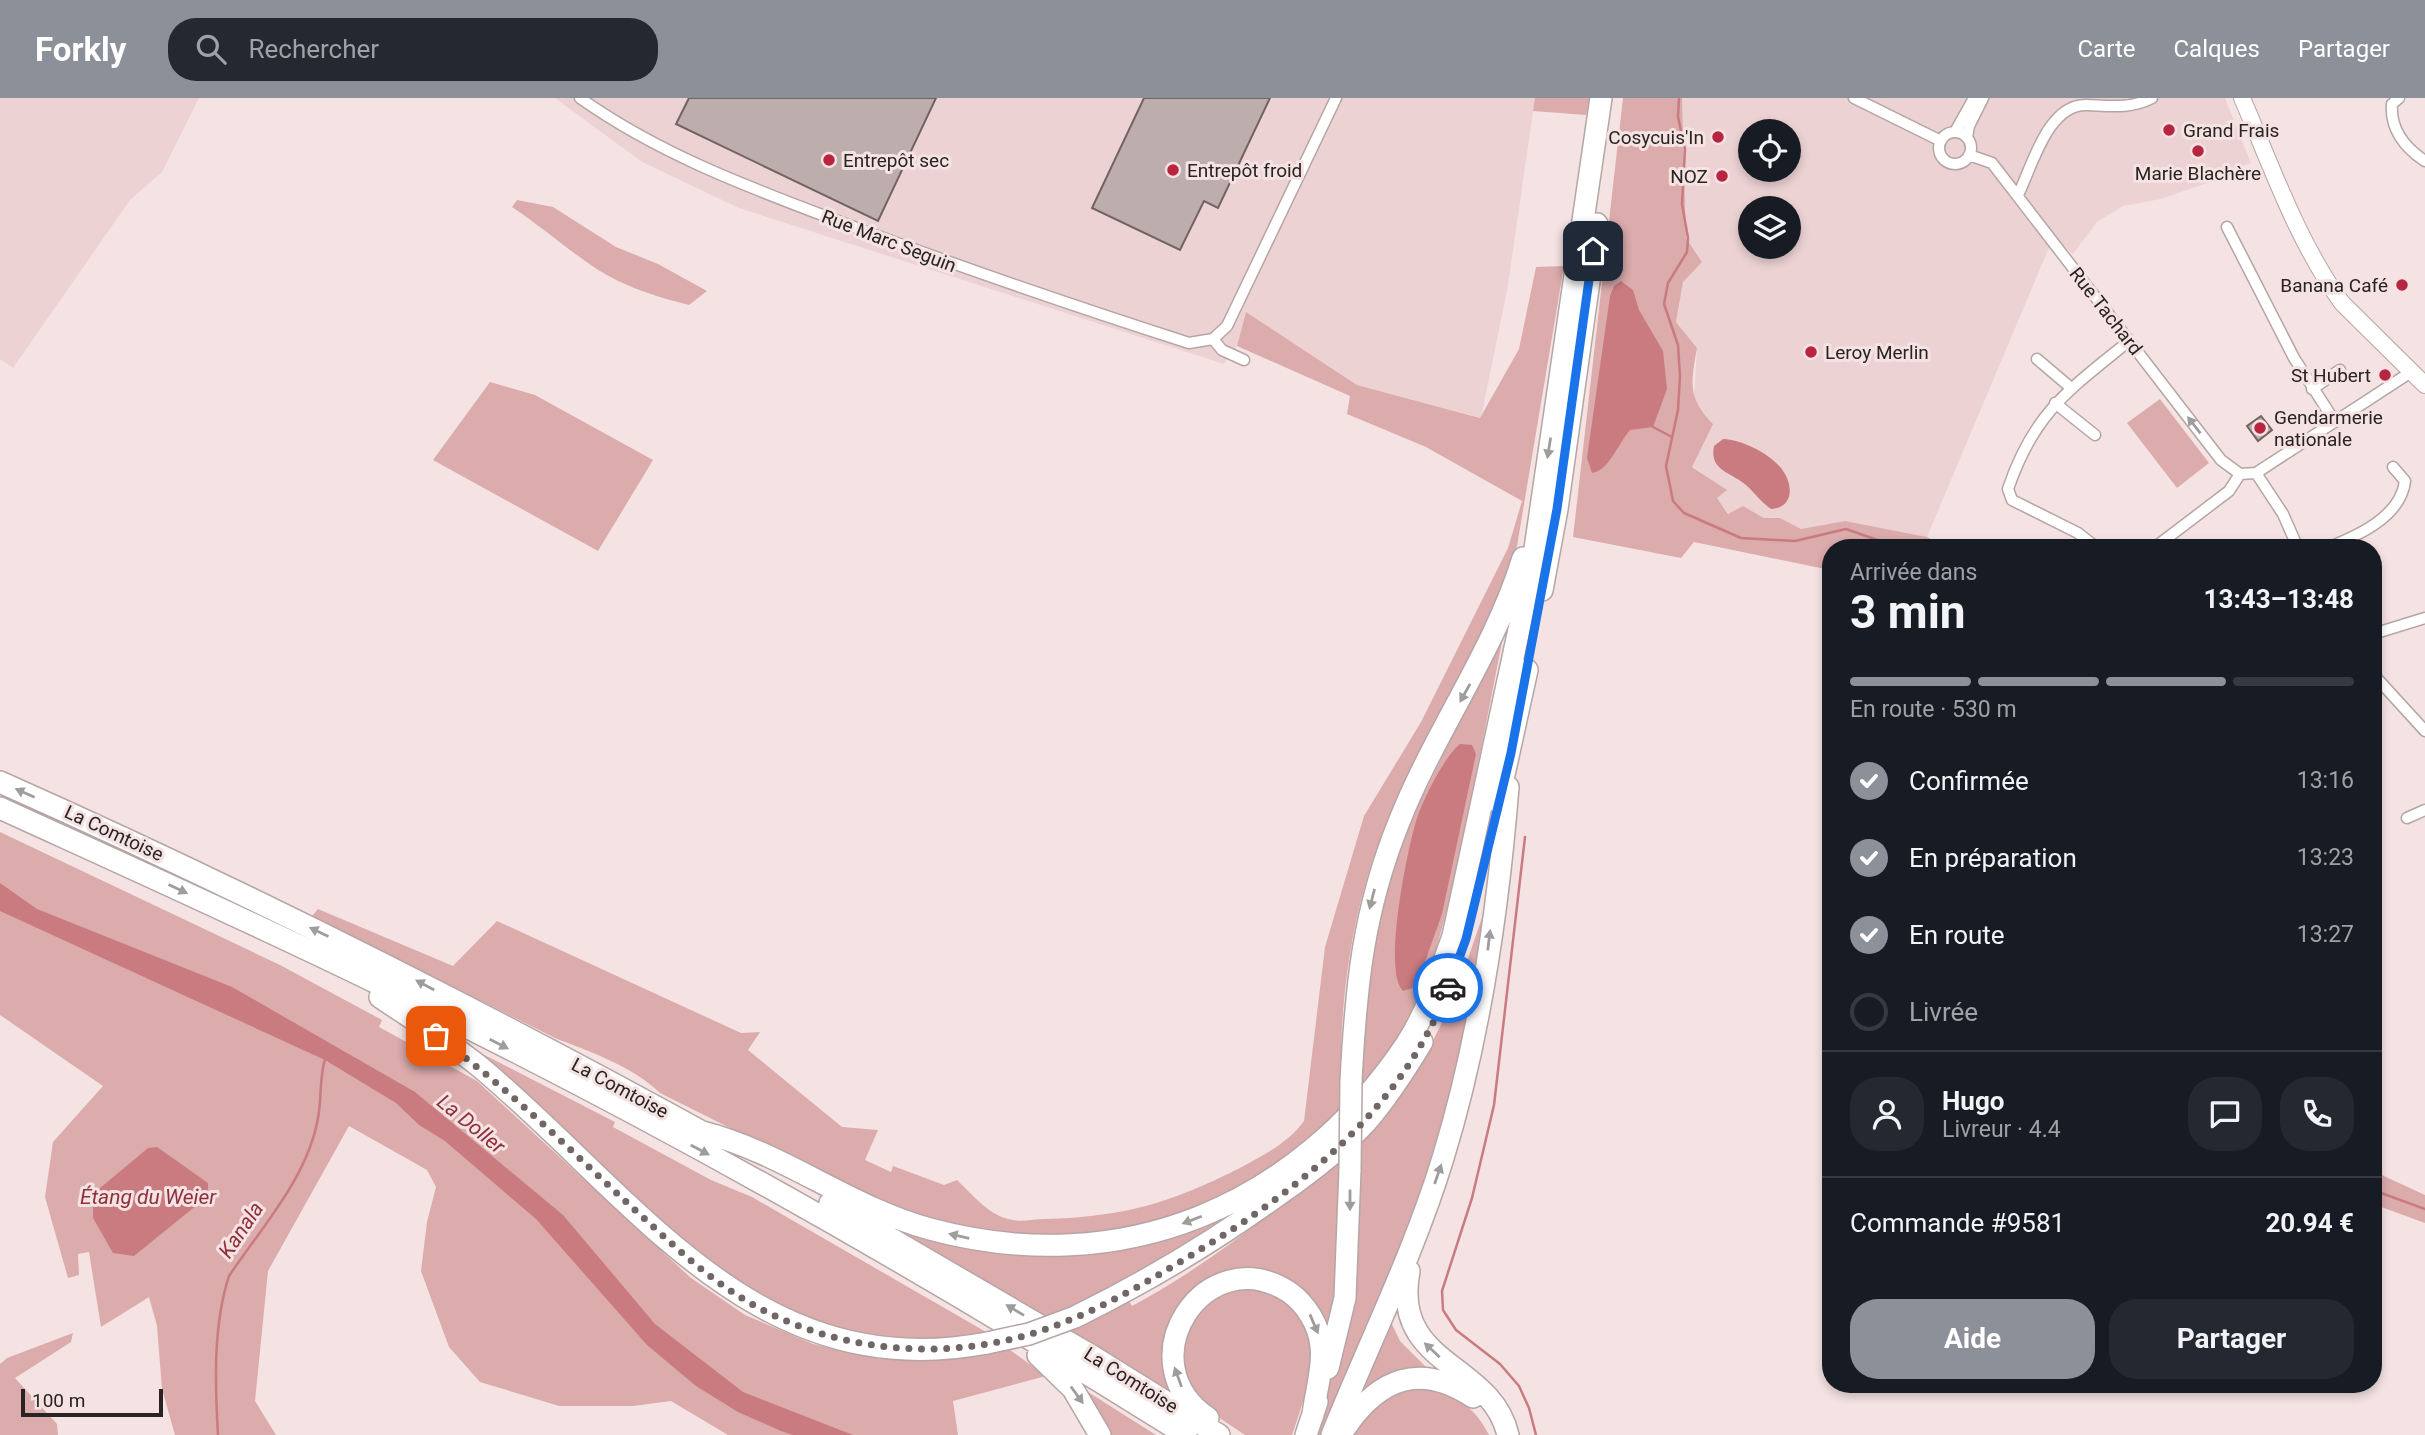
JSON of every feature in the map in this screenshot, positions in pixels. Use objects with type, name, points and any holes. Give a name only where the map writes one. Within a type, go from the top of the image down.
[{"type":"highway","points":[[702,1132],[736,1140],[841,1194],[894,1217],[969,1239],[1068,1245],[1125,1238],[1169,1228],[1216,1211],[1298,1162],[1339,1128],[1372,1090],[1408,1041],[1435,988],[1454,936],[1529,582],[1601,98]]},
{"type":"highway","points":[[306,949],[322,967],[374,993],[480,1067],[687,1257],[728,1289],[774,1316],[849,1342],[928,1349],[987,1343],[1029,1334],[1075,1317],[1154,1278],[1221,1237],[1315,1168],[1366,1122],[1402,1075],[1445,995],[1466,939],[1511,753],[1557,509],[1615,98]]},
{"type":"highway","points":[[1310,1425],[1345,1298],[1356,987],[1363,938],[1376,884],[1399,820],[1496,632],[1539,506]]},
{"type":"highway","points":[[1332,1435],[1415,1238],[1446,1148],[1481,1008],[1511,753]]},
{"type":"highway","name":"La Comtoise","points":[[0,782],[123,837],[380,962],[702,1132],[931,1261],[1219,1435]]},
{"type":"highway","name":"La Comtoise","points":[[0,808],[306,949],[537,1063],[701,1150],[1001,1321],[1186,1435]]},
{"type":"highway","points":[[1415,1238],[1405,1293],[1409,1318],[1424,1343],[1487,1395],[1497,1409],[1508,1435]]},
{"type":"highway","points":[[1226,1435],[1222,1427],[1202,1414],[1185,1394],[1174,1369],[1172,1355],[1177,1328],[1192,1304],[1209,1290],[1229,1281],[1256,1280],[1281,1287],[1294,1295],[1311,1316],[1322,1348],[1310,1425]]},
{"type":"highway","points":[[1001,1321],[1073,1389],[1100,1435]]},
{"type":"highway","points":[[1339,1435],[1373,1393],[1405,1379],[1432,1378],[1455,1385],[1478,1400],[1490,1417],[1496,1435]]},
{"type":"main road","points":[[2242,98],[2294,220],[2331,288],[2425,385]]},
{"type":"street","name":"Rue Marc Seguin","points":[[580,98],[624,128],[720,176],[980,275],[1189,343],[1213,339]]},
{"type":"street","points":[[1244,360],[1222,349],[1213,339],[1227,326],[1336,98]]},
{"type":"street","points":[[1854,98],[1941,141]]},
{"type":"street","points":[[1955,132],[1974,98]]},
{"type":"street","points":[[1967,137],[1955,132],[1947,134],[1941,141],[1940,151],[1948,162],[1962,162],[1969,155],[1969,126],[1983,98]]},
{"type":"street","points":[[2018,195],[2053,122],[2064,111],[2086,104],[2125,107],[2152,98]]},
{"type":"street","points":[[2399,98],[2392,104],[2391,110],[2402,143],[2425,161]]},
{"type":"street","name":"Rue Tachard","points":[[1969,155],[1992,163],[2221,460],[2239,474]]},
{"type":"street","points":[[2227,227],[2312,389],[2335,422]]},
{"type":"street","points":[[2086,539],[2008,495],[2011,479],[2028,443],[2055,403],[2070,387],[2129,341]]},
{"type":"street","points":[[2038,359],[2070,387]]},
{"type":"street","points":[[2312,389],[2340,370]]},
{"type":"street","points":[[2166,539],[2229,492],[2239,474],[2256,473],[2411,372]]},
{"type":"street","points":[[2055,403],[2095,435]]},
{"type":"street","points":[[2348,539],[2364,532],[2386,514],[2403,493],[2405,481],[2393,467]]},
{"type":"street","points":[[2256,473],[2283,514],[2294,539]]},
{"type":"street","points":[[2382,631],[2425,618]]},
{"type":"street","points":[[2382,684],[2425,731]]},
{"type":"street","points":[[2407,818],[2425,810]]},
{"type":"shaded area","points":[[0,98],[199,98],[162,172],[130,200],[13,368],[0,359]]},
{"type":"shaded area","points":[[555,98],[1535,98],[1508,285],[1481,418],[1357,385],[1246,312],[1237,346],[1224,364],[739,208],[642,162]]},
{"type":"shaded area","points":[[1535,98],[1590,98],[1586,115],[1533,111]]},
{"type":"shaded area","points":[[1623,98],[1682,98],[1686,238],[1702,262],[1683,282],[1676,322],[1697,348],[1693,389],[1699,406],[1713,424],[1692,467],[1727,490],[1717,498],[1728,514],[1743,506],[1764,518],[1780,518],[1801,529],[1845,521],[1931,539],[1822,539],[1822,568],[1694,542],[1681,558],[1573,537]]},
{"type":"shaded area","points":[[1682,98],[2225,98],[2251,163],[2212,176],[2213,181],[2161,199],[2123,206],[2097,222],[2073,254],[2061,244],[2048,250],[1927,537],[1845,521],[1801,529],[1780,518],[1764,518],[1743,506],[1729,514],[1717,498],[1726,490],[1692,466],[1712,424],[1696,407],[1694,396],[1697,348],[1676,322],[1683,281],[1702,262],[1686,238]]},
{"type":"shaded area","points":[[517,200],[553,207],[616,247],[658,264],[707,291],[689,305],[624,284],[588,263],[512,207]]},
{"type":"shaded area","points":[[1564,266],[1517,546],[1506,584],[1491,622],[1394,808],[1366,881],[1350,954],[1344,1003],[1341,1038],[1342,1112],[1290,1157],[1223,1197],[1152,1223],[1049,1238],[961,1229],[890,1208],[660,1093],[624,1067],[555,1038],[312,916],[318,909],[453,966],[497,921],[741,1033],[760,1032],[748,1050],[842,1127],[878,1130],[865,1160],[891,1172],[893,1166],[944,1185],[957,1180],[982,1204],[1005,1218],[1025,1221],[1123,1211],[1168,1199],[1240,1168],[1283,1142],[1304,1121],[1325,947],[1364,816],[1421,722],[1508,548],[1522,501],[1426,447],[1347,414],[1350,396],[1237,346],[1246,312],[1357,385],[1480,418],[1519,349],[1536,267]]},
{"type":"shaded area","points":[[490,382],[535,395],[653,460],[598,551],[433,460]]},
{"type":"shaded area","points":[[2160,399],[2209,463],[2177,488],[2127,423]]},
{"type":"shaded area","points":[[1504,632],[1457,872],[1436,950],[1405,1027],[1357,1097],[1361,990],[1393,856]]},
{"type":"shaded area","points":[[0,832],[280,965],[382,1020],[379,1027],[477,1081],[691,1278],[745,1315],[813,1344],[881,1359],[944,1359],[1006,1347],[1046,1376],[953,1401],[958,1435],[728,1435],[671,1401],[633,1406],[559,1406],[480,1382],[449,1347],[421,1271],[427,1222],[436,1187],[427,1170],[349,1126],[268,1271],[255,1401],[276,1435],[175,1435],[162,1389],[157,1326],[149,1297],[101,1327],[89,1252],[78,1254],[79,1275],[68,1278],[45,1197],[53,1142],[103,1086],[0,1015]]},
{"type":"shaded area","points":[[1486,906],[1460,1061],[1424,1180],[1382,1296],[1323,1435],[1312,1435],[1343,1340],[1356,1145],[1419,1068],[1454,999]]},
{"type":"shaded area","points":[[467,1046],[615,1122],[613,1127],[711,1180],[752,1197],[993,1336],[941,1343],[838,1333],[772,1307],[677,1237]]},
{"type":"shaded area","points":[[1340,1158],[1335,1295],[1325,1342],[1262,1273],[1178,1310],[1182,1402],[1066,1328],[1129,1301],[1132,1306],[1187,1274]]},
{"type":"shaded area","points":[[2382,1175],[2425,1195],[2425,1223],[2382,1207]]},
{"type":"shaded area","points":[[1289,1178],[1178,1255],[1051,1319],[891,1228],[961,1248],[1024,1255],[1082,1253]]},
{"type":"shaded area","points":[[1255,1289],[1280,1299],[1296,1313],[1306,1330],[1310,1370],[1292,1435],[1245,1435],[1206,1409],[1183,1373],[1185,1331],[1215,1296],[1227,1291]]},
{"type":"shaded area","points":[[1389,1318],[1400,1341],[1428,1369],[1404,1372],[1386,1379],[1350,1406]]},
{"type":"shaded area","points":[[73,1333],[71,1342],[15,1378],[57,1424],[58,1435],[0,1435],[0,1364],[7,1358]]},
{"type":"shaded area","points":[[1077,1385],[1156,1435],[1107,1435]]},
{"type":"shaded area","points":[[1415,1385],[1439,1390],[1468,1406],[1489,1435],[1345,1435],[1364,1410]]},
{"type":"water","points":[[1621,281],[1633,290],[1639,310],[1663,351],[1667,389],[1653,427],[1630,430],[1609,462],[1592,473],[1587,458],[1610,296],[1614,286]]},
{"type":"water","points":[[1723,439],[1746,444],[1763,453],[1781,468],[1790,488],[1788,500],[1784,504],[1771,509],[1746,485],[1718,466],[1713,454],[1714,446]]},
{"type":"water","points":[[1460,744],[1472,745],[1476,754],[1442,914],[1416,987],[1403,991],[1397,979],[1396,935],[1403,880],[1413,833],[1435,778]]},
{"type":"water","name":"La Doller","points":[[0,883],[37,909],[232,987],[415,1092],[563,1215],[655,1324],[743,1392],[853,1435],[793,1435],[738,1412],[696,1386],[647,1345],[536,1219],[445,1141],[419,1125],[396,1103],[325,1060],[0,911]]},
{"type":"water","name":"Étang du Weier","points":[[157,1147],[208,1183],[208,1196],[134,1256],[113,1253],[93,1218],[93,1194],[148,1148]]},
{"type":"building","name":"Entrepôt sec","points":[[689,98],[936,98],[878,221],[676,124]]},
{"type":"building","name":"Entrepôt froid","points":[[1144,98],[1270,98],[1218,208],[1204,201],[1180,250],[1092,208]]},
{"type":"building","name":"Gendarmerie nationale","points":[[2261,416],[2272,430],[2258,441],[2247,426]]},
{"type":"waterway","points":[[1679,98],[1678,117],[1685,149],[1682,204],[1688,238],[1687,252],[1668,283],[1664,304],[1678,345],[1680,376],[1678,410],[1666,466],[1673,501],[1684,513],[1741,538],[1795,541],[1846,529],[1874,539]]},
{"type":"waterway","points":[[1653,427],[1672,437]]},
{"type":"waterway","points":[[1525,837],[1494,1105],[1472,1198],[1442,1291],[1443,1310],[1456,1330],[1500,1364],[1519,1386],[1529,1408],[1536,1435]]},
{"type":"waterway","name":"Kanala","points":[[218,1435],[218,1334],[229,1276],[282,1201],[304,1161],[318,1118],[325,1059]]},
{"type":"waterway","points":[[2382,1193],[2425,1209]]},
{"type":"way so far","points":[[436,1036],[480,1067],[687,1257],[728,1289],[774,1316],[849,1342],[890,1347],[962,1348],[1029,1334],[1075,1317],[1154,1278],[1221,1237],[1315,1168],[1366,1122],[1402,1075],[1425,1037],[1448,988]]},
{"type":"place","name":"Grand Frais","points":[[2169,130]]},
{"type":"place","name":"Cosycuis'In","points":[[1718,137]]},
{"type":"place","name":"Marie Blachère","points":[[2198,151]]},
{"type":"place","name":"Entrepôt sec","points":[[829,160]]},
{"type":"place","name":"Entrepôt froid","points":[[1173,170]]},
{"type":"place","name":"NOZ","points":[[1722,176]]},
{"type":"place","name":"Banana Café","points":[[2402,285]]},
{"type":"place","name":"Leroy Merlin","points":[[1811,352]]},
{"type":"place","name":"St Hubert","points":[[2385,375]]},
{"type":"place","name":"Gendarmerie nationale","points":[[2260,428]]},
{"type":"route","points":[[1448,988],[1466,939],[1511,753],[1557,509],[1593,251]]}]
